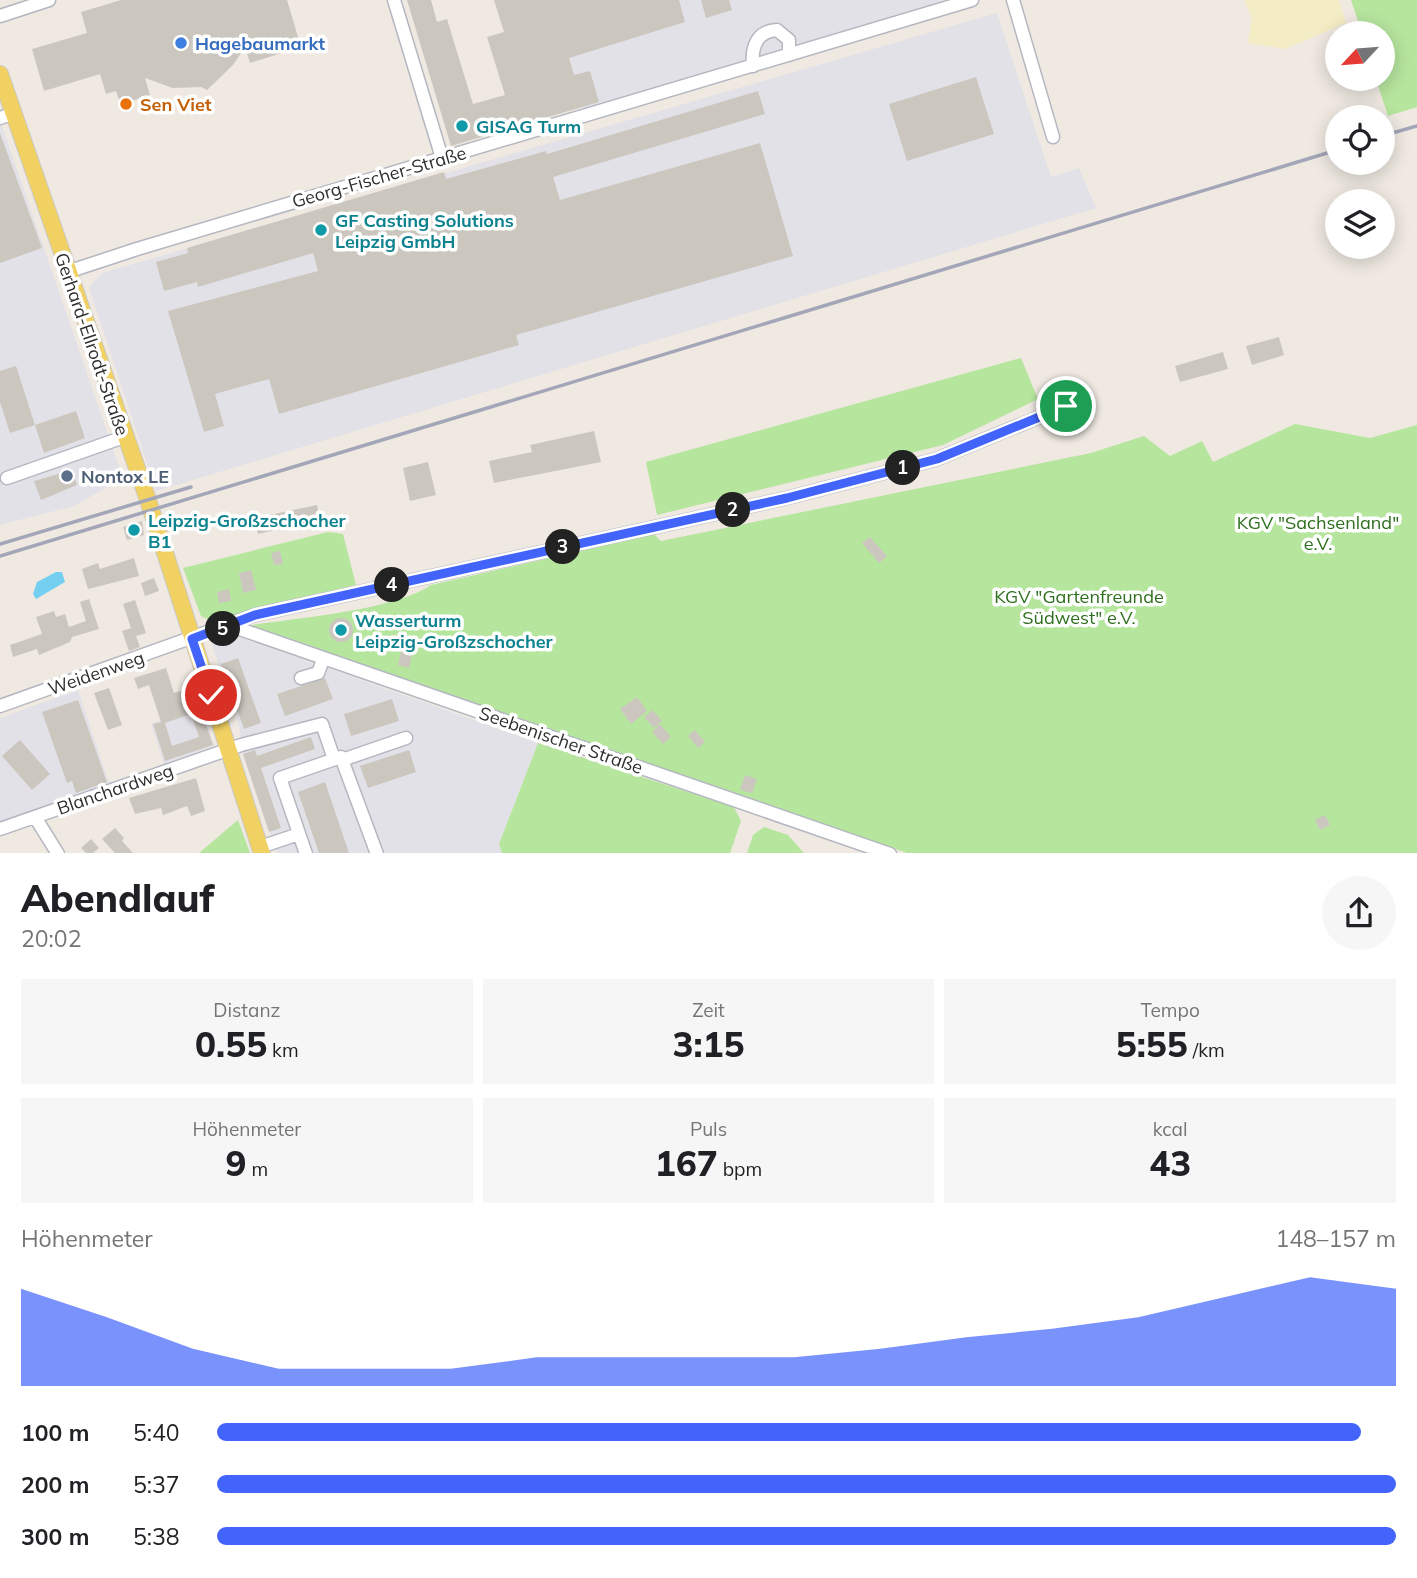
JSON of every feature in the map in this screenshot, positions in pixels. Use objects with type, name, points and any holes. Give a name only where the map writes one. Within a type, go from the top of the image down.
[{"type":"main road","name":"Gerhard-Ellrodt-Straße","points":[[0,74],[7,115],[67,272],[261,850]]},
{"type":"street","points":[[0,16],[49,0]]},
{"type":"street","points":[[394,0],[442,159]]},
{"type":"street","name":"Georg-Fischer-Straße","points":[[67,272],[972,0]]},
{"type":"street","points":[[1013,0],[1054,137]]},
{"type":"street","points":[[753,66],[752,54],[757,38],[768,31],[777,30],[789,40],[789,55]]},
{"type":"street","name":"Weidenweg","points":[[0,706],[231,626],[255,615],[787,498],[937,459],[1066,406]]},
{"type":"street","points":[[7,478],[124,437]]},
{"type":"street","name":"Seebenischer Straße","points":[[231,626],[323,660],[890,853]]},
{"type":"street","points":[[301,678],[317,673],[323,660]]},
{"type":"street","name":"Blanchardweg","points":[[0,829],[229,749],[322,724],[338,760]]},
{"type":"street","points":[[306,853],[280,778],[406,738]]},
{"type":"street","points":[[338,760],[377,853]]},
{"type":"street","points":[[35,817],[58,853]]},
{"type":"street","points":[[261,850],[299,834]]},
{"type":"shaded area","points":[[552,0],[945,0],[585,113]]},
{"type":"shaded area","points":[[997,13],[1051,177],[1079,168],[1096,208],[156,491],[89,288],[102,273]]},
{"type":"shaded area","points":[[0,120],[123,478],[74,506],[0,525]]},
{"type":"shaded area","points":[[237,636],[538,743],[499,844],[502,853],[277,853],[242,751],[239,725],[212,645]]},
{"type":"shaded area","points":[[78,690],[109,783],[0,822],[0,718]]},
{"type":"shaded area","points":[[199,699],[214,746],[164,764],[151,724],[175,716],[174,708]]},
{"type":"green space","points":[[1351,0],[1417,0],[1417,107],[1395,114],[1395,105],[1384,105],[1380,91],[1395,91],[1395,21],[1358,21]]},
{"type":"green space","points":[[1021,358],[1038,399],[943,445],[657,515],[646,462]]},
{"type":"green space","points":[[1295,424],[1370,438],[1417,425],[1417,853],[907,853],[246,626],[368,607],[414,594],[431,585],[654,534],[661,541],[1091,453],[1144,436],[1170,456],[1202,441],[1213,462]]},
{"type":"green space","points":[[328,532],[343,534],[356,585],[211,621],[201,616],[183,568]]},
{"type":"green space","points":[[538,743],[734,807],[741,821],[730,853],[502,853],[499,844]]},
{"type":"green space","points":[[238,820],[250,853],[199,853]]},
{"type":"green space","points":[[764,827],[788,835],[804,853],[747,853],[753,835]]},
{"type":"sand","points":[[1244,0],[1339,0],[1345,21],[1325,21],[1325,32],[1285,49],[1248,43],[1252,18]]},
{"type":"water","points":[[56,572],[62,572],[65,582],[36,599],[33,594],[37,582]]},
{"type":"building","name":"Hagebaumarkt","points":[[121,0],[287,0],[301,47],[250,63],[245,47],[233,65],[207,90],[201,87],[173,88],[145,78],[150,95],[131,101],[133,106],[122,109],[116,91],[106,94],[100,74],[44,91],[32,49],[87,33],[81,12]]},
{"type":"building","points":[[407,0],[431,0],[437,22],[447,19],[473,104],[505,95],[487,37],[504,32],[494,0],[679,0],[685,22],[569,58],[574,75],[590,71],[599,102],[451,146]]},
{"type":"building","points":[[701,0],[729,0],[732,10],[706,18]]},
{"type":"building","points":[[976,77],[994,134],[907,161],[889,104]]},
{"type":"building","points":[[758,91],[765,114],[553,177],[560,200],[760,143],[793,256],[516,335],[519,345],[279,414],[269,379],[215,394],[224,426],[204,432],[168,311],[318,271],[313,253],[198,287],[197,282],[164,291],[156,262],[188,253],[187,248],[444,172],[446,179],[546,151],[547,154]]},
{"type":"building","points":[[0,133],[42,248],[0,263]]},
{"type":"building","points":[[1279,337],[1284,355],[1252,365],[1246,346]]},
{"type":"building","points":[[1223,352],[1228,369],[1180,382],[1175,366]]},
{"type":"building","points":[[16,366],[35,425],[10,433],[0,402],[0,371]]},
{"type":"building","points":[[76,411],[85,438],[44,453],[35,425]]},
{"type":"building","points":[[594,431],[601,462],[494,483],[489,461],[532,452],[530,445]]},
{"type":"building","points":[[428,462],[436,495],[410,501],[403,468]]},
{"type":"building","points":[[72,470],[77,485],[41,500],[34,481]]},
{"type":"building","points":[[317,505],[320,520],[258,534],[255,518]]},
{"type":"building","name":"Leipzig-Großzschocher B1","points":[[142,521],[144,535],[127,540],[123,527]]},
{"type":"building","points":[[870,537],[887,556],[879,563],[862,543]]},
{"type":"building","points":[[280,551],[283,564],[274,565],[271,553]]},
{"type":"building","points":[[134,558],[139,576],[88,589],[82,569],[98,563],[100,569]]},
{"type":"building","points":[[251,570],[256,590],[243,593],[239,573]]},
{"type":"building","points":[[154,578],[159,591],[145,596],[141,583]]},
{"type":"building","points":[[229,589],[231,601],[219,603],[217,592]]},
{"type":"building","points":[[89,599],[99,629],[72,637],[70,642],[39,655],[37,649],[13,657],[10,645],[42,634],[36,617],[54,611],[56,617],[65,614],[69,627],[86,621],[80,602]]},
{"type":"building","points":[[135,600],[146,633],[136,636],[140,647],[129,651],[122,631],[131,628],[123,604]]},
{"type":"building","name":"Wasserturm Leipzig-Großzschocher","points":[[341,618],[349,622],[353,630],[349,638],[341,642],[333,638],[329,630],[333,622]]},
{"type":"building","points":[[401,651],[412,654],[409,668],[398,665]]},
{"type":"building","points":[[238,658],[261,723],[244,729],[221,664]]},
{"type":"building","points":[[166,668],[174,693],[193,687],[213,745],[165,761],[153,724],[161,722],[149,685],[138,689],[134,678]],"holes":[[[191,714],[199,737],[172,746],[165,723]]]},
{"type":"building","points":[[325,678],[333,699],[285,716],[277,694]]},
{"type":"building","points":[[109,688],[122,725],[108,730],[94,693]]},
{"type":"building","points":[[637,697],[647,711],[631,724],[620,709]]},
{"type":"building","points":[[392,699],[399,721],[351,736],[344,714]]},
{"type":"building","points":[[78,700],[107,782],[76,793],[72,781],[67,783],[42,712]]},
{"type":"building","points":[[653,710],[662,721],[654,728],[644,717]]},
{"type":"building","points":[[660,724],[671,737],[663,744],[652,732]]},
{"type":"building","points":[[695,730],[705,742],[698,748],[688,736]]},
{"type":"building","points":[[311,737],[315,749],[261,768],[281,828],[269,832],[243,754],[255,750],[257,756]]},
{"type":"building","points":[[20,740],[50,774],[32,790],[2,756]]},
{"type":"building","points":[[409,750],[416,772],[368,788],[360,766]]},
{"type":"building","points":[[745,775],[757,779],[752,793],[740,790]]},
{"type":"building","points":[[196,778],[205,811],[191,816],[187,806],[163,815],[161,808],[135,814],[129,798]]},
{"type":"building","points":[[325,782],[349,853],[319,853],[298,792]]},
{"type":"building","points":[[1325,815],[1330,825],[1320,830],[1315,820]]},
{"type":"building","points":[[115,828],[133,853],[115,853],[102,839]]},
{"type":"building","points":[[91,839],[99,848],[93,853],[86,853],[81,848]]},
{"type":"railway","points":[[1395,132],[1417,126]]},
{"type":"railway","points":[[0,556],[1325,154]]},
{"type":"railway","points":[[0,544],[191,487]]},
{"type":"place","name":"Hagebaumarkt","points":[[181,43]]},
{"type":"place","name":"Sen Viet","points":[[126,104]]},
{"type":"place","name":"GISAG Turm","points":[[462,126]]},
{"type":"place","name":"GF Casting Solutions Leipzig GmbH","points":[[321,230]]},
{"type":"place","name":"Nontox LE","points":[[67,476]]},
{"type":"place","name":"Leipzig-Großzschocher B1","points":[[134,530]]},
{"type":"place","name":"Wasserturm Leipzig-Großzschocher","points":[[341,630]]},
{"type":"route","points":[[211,695],[192,639],[255,615],[787,498],[963,451],[1066,406]]},
{"type":"park label","name":"KGV \"Sachsenland\" e.V.","points":[[1318,532]]},
{"type":"park label","name":"KGV \"Gartenfreunde Südwest\" e.V.","points":[[1079,606]]}]
